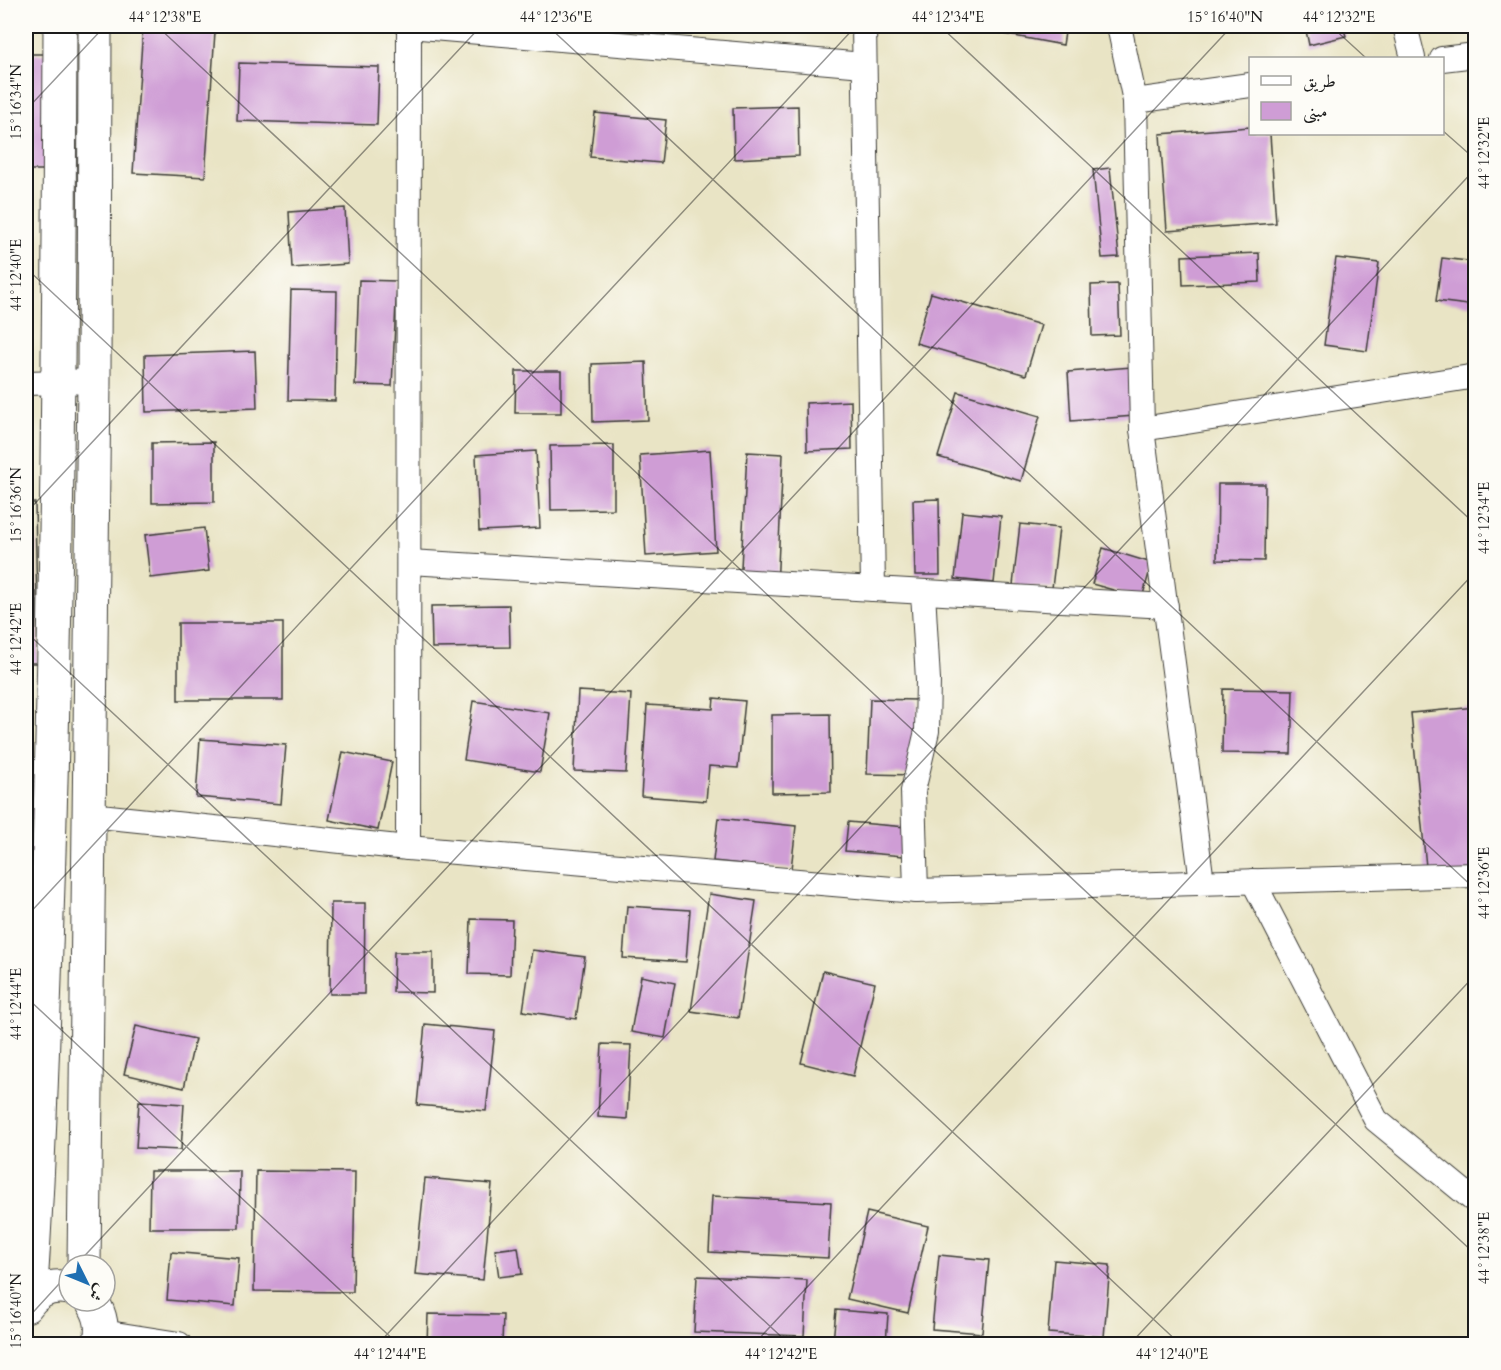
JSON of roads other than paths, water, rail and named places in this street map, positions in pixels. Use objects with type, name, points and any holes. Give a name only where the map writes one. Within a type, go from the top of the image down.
[{"type":"street","points":[[27,1302],[38,1198],[50,823],[59,382],[60,26]]},
{"type":"street","points":[[84,1253],[94,381],[95,26]]},
{"type":"street","points":[[408,848],[409,26],[864,65]]},
{"type":"street","points":[[864,26],[873,589]]},
{"type":"street","points":[[1119,26],[1135,101],[1142,429],[1203,882]]},
{"type":"street","points":[[1405,26],[1413,57]]},
{"type":"street","points":[[1444,59],[1476,55]]},
{"type":"street","points":[[1135,101],[1249,86]]},
{"type":"street","points":[[1142,429],[1476,376]]},
{"type":"street","points":[[26,383],[94,381]]},
{"type":"street","points":[[409,562],[1166,606]]},
{"type":"street","points":[[916,891],[913,791],[927,731],[928,690],[923,592]]},
{"type":"street","points":[[90,815],[408,848],[916,891],[1476,875]]},
{"type":"street","points":[[1253,881],[1376,1120],[1476,1202]]},
{"type":"street","points":[[27,1302],[46,1288],[57,1287]]},
{"type":"street","points":[[98,1313],[102,1321],[100,1338],[179,1344]]}]
